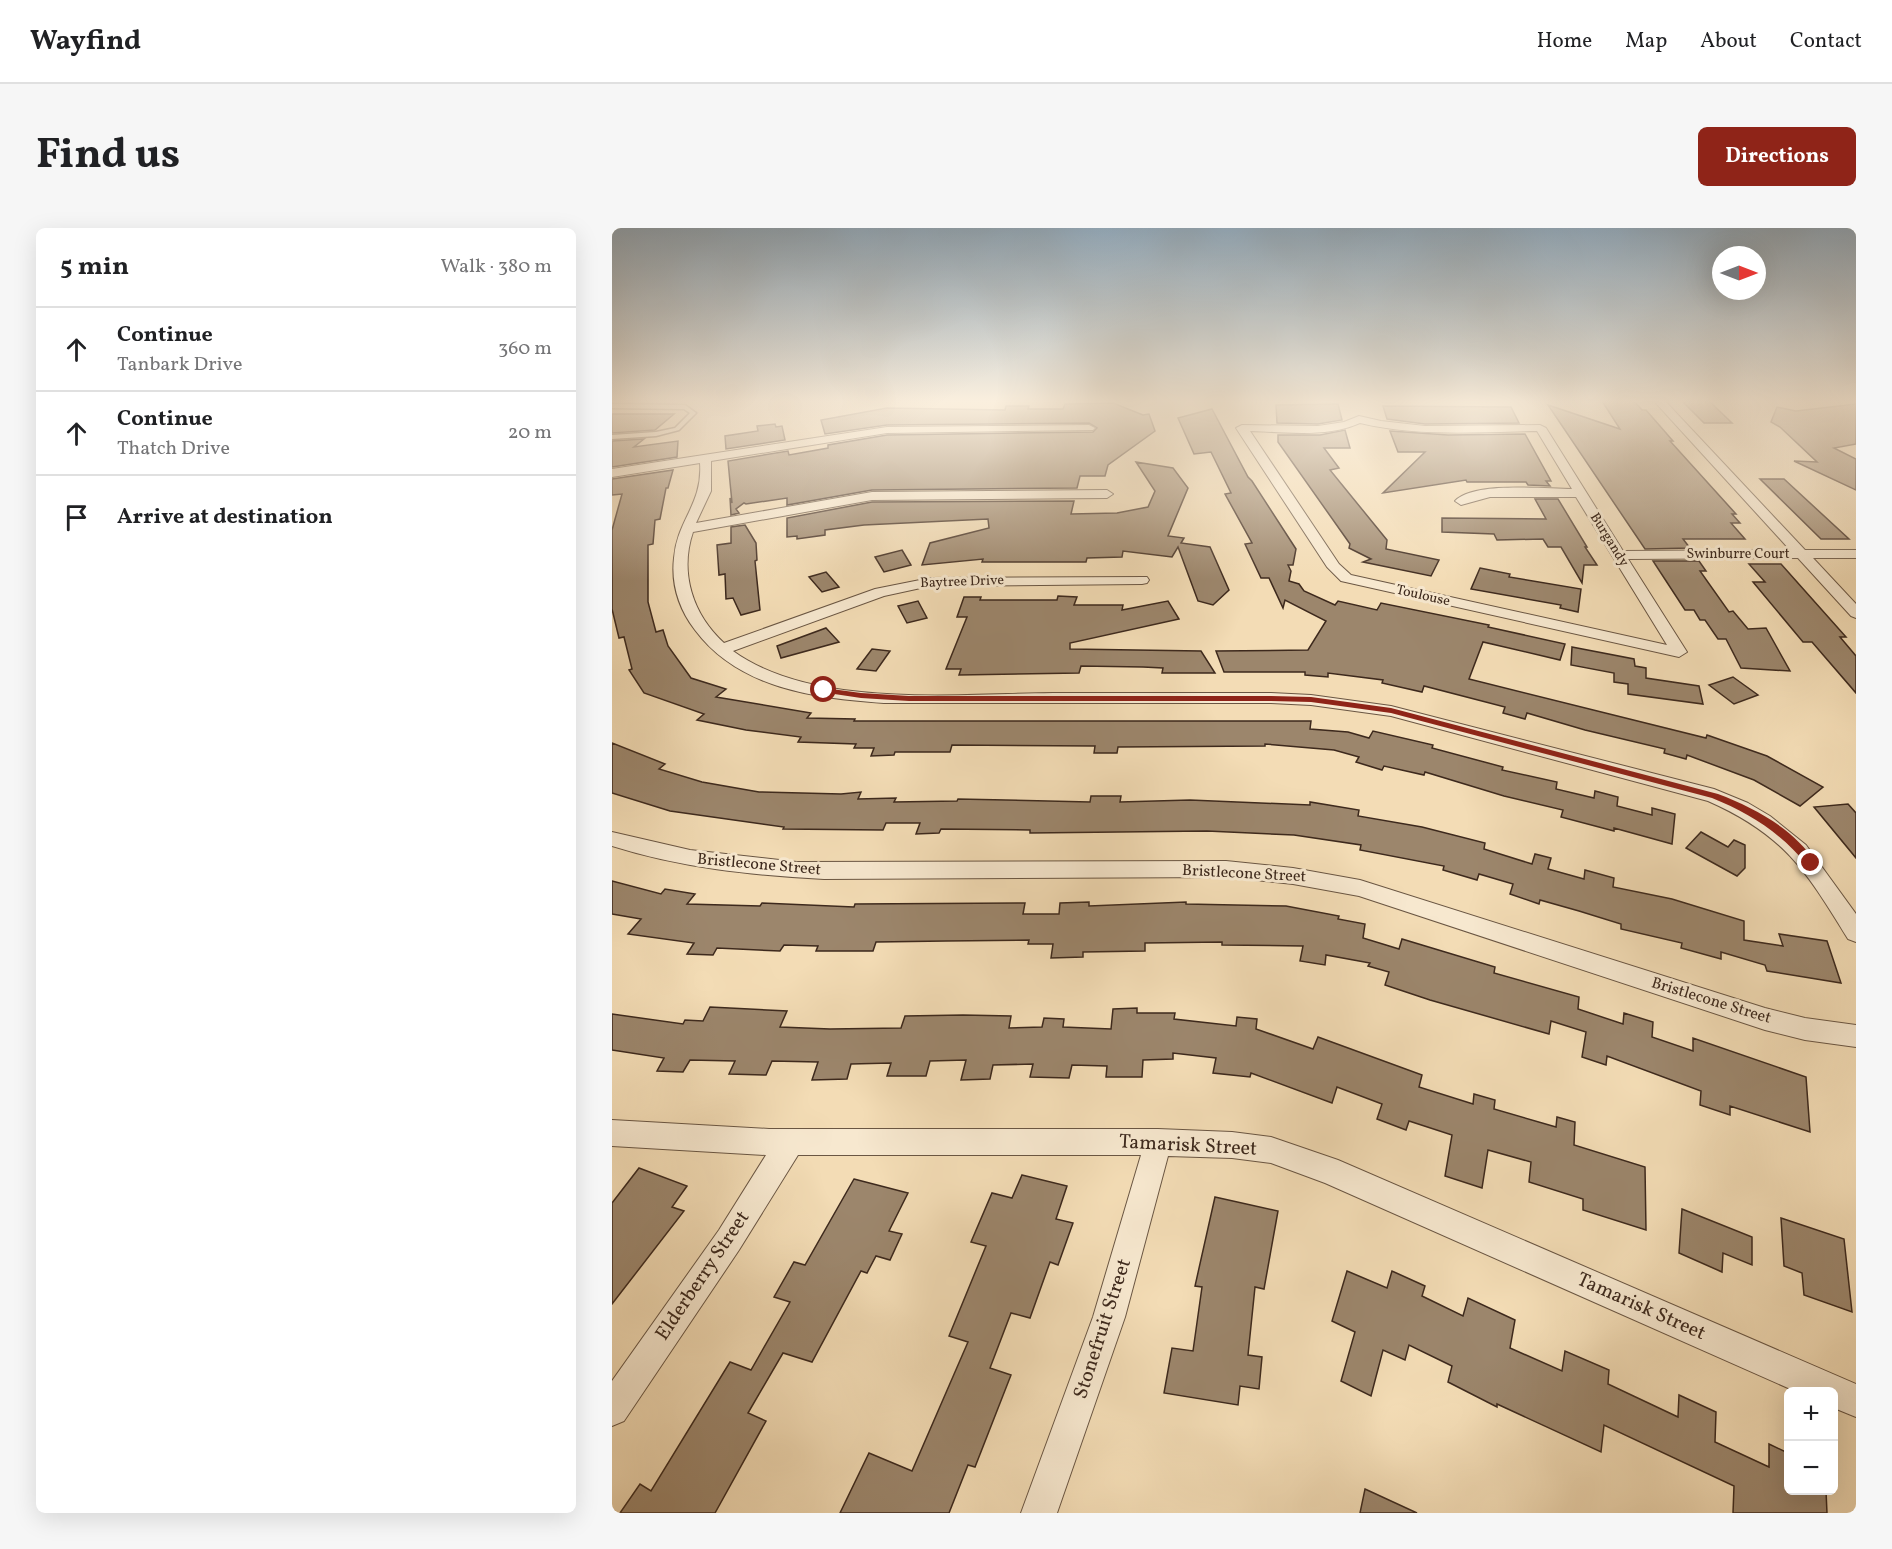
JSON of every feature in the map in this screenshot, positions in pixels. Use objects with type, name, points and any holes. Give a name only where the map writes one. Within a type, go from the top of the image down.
[{"type":"street","points":[[612,473],[687,461]]},
{"type":"street","points":[[705,461],[704,494],[687,529],[681,558],[684,596],[708,637],[721,650],[741,665],[768,678],[861,696],[951,699],[1271,698],[1311,700],[1361,706],[1430,720],[1737,804],[1769,823],[1797,846],[1811,863],[1856,933]]},
{"type":"street","name":"Toulouse","points":[[1264,461],[1334,567],[1346,578],[1679,652]]},
{"type":"street","name":"Burgandy","points":[[1560,461],[1679,652]]},
{"type":"street","points":[[1714,461],[1856,613]]},
{"type":"street","points":[[1461,501],[1490,493],[1580,493]]},
{"type":"street","points":[[687,529],[872,496],[1107,494]]},
{"type":"street","name":"Swinburre Court","points":[[1619,555],[1856,554]]},
{"type":"street","name":"Baytree Drive","points":[[721,650],[880,592],[910,584],[1142,580]]},
{"type":"street","name":"Bristlecone Street","points":[[612,839],[695,861],[824,871],[1226,869],[1315,878],[1360,888],[1765,1019],[1805,1029],[1856,1036]]},
{"type":"street","name":"Tamarisk Street","points":[[612,1133],[791,1141],[1158,1142],[1232,1145],[1271,1150],[1328,1170],[1856,1401]]},
{"type":"street","name":"Elderberry Street","points":[[612,1409],[729,1240],[791,1141]]},
{"type":"street","name":"Stonefruit Street","points":[[1039,1513],[1109,1317],[1158,1142]]},
{"type":"building","points":[[612,461],[651,461],[612,467]]},
{"type":"building","points":[[728,461],[1114,461],[1108,465],[1105,476],[1080,476],[1077,488],[872,490],[787,505],[787,498],[744,503],[736,509],[739,513],[731,515]]},
{"type":"building","points":[[1215,461],[1240,461],[1296,549],[1293,565],[1288,565],[1291,571],[1289,581],[1299,584],[1304,591],[1335,605],[1338,601],[1377,610],[1381,603],[1489,625],[1488,627],[1565,644],[1560,660],[1483,642],[1469,679],[1706,738],[1707,735],[1767,756],[1823,787],[1800,806],[1754,780],[1687,755],[1686,759],[1664,753],[1665,749],[1585,730],[1527,713],[1525,719],[1503,713],[1505,707],[1424,686],[1422,692],[1382,683],[1383,680],[1328,673],[1328,677],[1305,675],[1305,672],[1224,672],[1216,651],[1308,650],[1326,621],[1285,600],[1283,608],[1269,578],[1261,578],[1245,544],[1252,543],[1225,494],[1231,493]]},
{"type":"building","points":[[1291,461],[1334,461],[1339,468],[1330,470],[1387,540],[1386,549],[1439,560],[1431,576],[1363,562],[1371,559],[1349,548],[1350,544]]},
{"type":"building","points":[[1416,461],[1540,461],[1551,481],[1546,481],[1550,486],[1528,485],[1526,482],[1467,482],[1466,480],[1383,493]]},
{"type":"building","points":[[1586,461],[1688,461],[1736,514],[1732,514],[1740,523],[1731,523],[1745,539],[1683,539],[1690,548],[1645,549]]},
{"type":"building","points":[[1794,461],[1856,461],[1856,490]]},
{"type":"building","points":[[1136,462],[1173,468],[1188,488],[1168,536],[1184,538],[1181,543],[1210,547],[1229,590],[1213,605],[1198,601],[1178,547],[1172,557],[1123,551],[1122,557],[1087,558],[1086,562],[982,562],[983,559],[922,565],[930,543],[989,528],[988,519],[864,525],[825,530],[825,535],[797,539],[797,536],[787,537],[787,518],[872,502],[1074,501],[1071,514],[1117,513],[1148,507],[1155,491]]},
{"type":"building","points":[[673,470],[668,488],[666,488],[660,519],[655,520],[653,544],[648,545],[648,602],[656,632],[663,630],[668,646],[691,678],[726,689],[716,697],[811,713],[807,718],[855,719],[854,721],[1311,721],[1310,729],[1348,732],[1369,738],[1373,731],[1433,745],[1432,748],[1503,767],[1502,770],[1557,782],[1556,789],[1594,798],[1595,791],[1618,797],[1617,806],[1652,815],[1652,808],[1675,814],[1672,844],[1614,828],[1614,831],[1561,817],[1563,810],[1504,796],[1425,772],[1424,775],[1384,766],[1382,770],[1356,762],[1359,757],[1334,750],[1265,744],[1265,746],[1118,747],[1117,753],[1094,753],[1095,746],[952,745],[950,752],[895,752],[894,755],[871,756],[874,748],[854,748],[856,744],[798,742],[801,737],[746,730],[697,720],[704,714],[644,693],[629,670],[632,669],[624,637],[619,638],[612,609],[612,530],[622,494],[612,495],[612,479]]},
{"type":"building","points":[[1760,479],[1784,479],[1849,539],[1821,539]]},
{"type":"building","points":[[1535,499],[1558,499],[1587,547],[1585,547],[1597,565],[1584,565],[1582,583],[1561,547],[1548,547],[1543,539],[1497,540],[1494,534],[1442,532],[1442,518],[1546,519]]},
{"type":"building","points":[[745,525],[756,543],[757,560],[755,561],[760,610],[741,615],[733,598],[726,599],[725,574],[719,575],[717,545],[731,543],[731,527]]},
{"type":"building","points":[[902,550],[911,565],[884,572],[875,557]]},
{"type":"building","points":[[1653,561],[1699,561],[1706,571],[1700,571],[1729,612],[1733,611],[1748,629],[1766,628],[1790,671],[1741,668],[1726,639],[1718,639],[1705,620],[1700,620],[1694,610],[1685,610]]},
{"type":"building","points":[[1749,564],[1781,564],[1846,637],[1840,637],[1856,656],[1856,693],[1812,642],[1803,642],[1753,582],[1765,582]]},
{"type":"building","points":[[1480,568],[1510,574],[1509,577],[1581,589],[1578,612],[1560,608],[1561,605],[1471,589]]},
{"type":"building","points":[[826,572],[839,587],[822,592],[809,577]]},
{"type":"building","points":[[1058,596],[1077,597],[1074,605],[1123,605],[1122,610],[1168,601],[1179,619],[1070,643],[1070,649],[1201,651],[1215,673],[1162,673],[1163,668],[1081,666],[1079,673],[959,675],[961,669],[946,669],[967,617],[957,617],[964,597],[981,597],[980,600],[1057,600]]},
{"type":"building","points":[[918,601],[927,618],[907,623],[898,606]]},
{"type":"building","points":[[826,628],[839,642],[781,658],[777,646]]},
{"type":"building","points":[[1572,647],[1634,659],[1635,666],[1646,668],[1646,678],[1699,686],[1703,704],[1628,694],[1628,684],[1614,682],[1614,673],[1571,665]]},
{"type":"building","points":[[872,649],[890,651],[876,671],[857,669]]},
{"type":"building","points":[[1733,677],[1758,695],[1734,704],[1709,685]]},
{"type":"building","points":[[612,743],[665,764],[659,769],[702,782],[759,792],[841,794],[861,792],[858,799],[896,798],[894,802],[957,801],[958,799],[1090,802],[1091,796],[1121,796],[1120,802],[1190,800],[1310,805],[1310,802],[1359,810],[1358,816],[1422,827],[1485,843],[1484,849],[1532,864],[1535,854],[1551,858],[1548,869],[1584,879],[1585,870],[1614,878],[1613,887],[1672,899],[1744,921],[1744,940],[1783,946],[1779,934],[1827,941],[1841,983],[1767,971],[1765,965],[1721,952],[1721,959],[1681,948],[1682,943],[1621,929],[1621,924],[1540,900],[1539,904],[1510,894],[1513,884],[1479,874],[1477,880],[1443,870],[1444,866],[1360,850],[1361,845],[1294,835],[1207,831],[1030,833],[1030,830],[941,829],[939,833],[916,834],[920,823],[886,823],[883,830],[783,829],[784,827],[670,811],[612,793]]},
{"type":"building","points":[[1848,804],[1856,813],[1856,858],[1814,807]]},
{"type":"building","points":[[1701,832],[1728,847],[1734,840],[1745,845],[1745,868],[1737,876],[1686,848]]},
{"type":"building","points":[[612,881],[661,894],[665,889],[695,894],[687,904],[760,906],[762,903],[854,907],[855,904],[1025,903],[1023,914],[1059,914],[1060,903],[1089,902],[1089,906],[1186,902],[1186,904],[1286,906],[1339,916],[1338,919],[1365,924],[1363,938],[1399,949],[1402,939],[1495,967],[1494,973],[1579,997],[1578,1009],[1623,1024],[1624,1013],[1653,1022],[1652,1037],[1693,1051],[1693,1038],[1806,1077],[1810,1132],[1730,1106],[1730,1115],[1700,1105],[1701,1091],[1607,1056],[1606,1065],[1582,1057],[1586,1032],[1551,1021],[1549,1034],[1430,1000],[1385,985],[1389,972],[1368,966],[1370,963],[1326,955],[1325,965],[1300,961],[1303,946],[1222,945],[1222,942],[1145,943],[1145,951],[1083,952],[1083,957],[1051,958],[1053,944],[1028,944],[1029,940],[946,941],[876,942],[873,951],[816,951],[818,946],[784,945],[780,951],[717,948],[713,955],[687,954],[694,943],[628,934],[641,919],[612,914]]},
{"type":"building","points":[[710,1007],[787,1011],[780,1027],[830,1029],[901,1028],[905,1016],[963,1015],[1011,1016],[1009,1028],[1042,1027],[1044,1018],[1064,1019],[1063,1027],[1111,1029],[1113,1009],[1137,1008],[1137,1013],[1175,1013],[1174,1019],[1236,1026],[1237,1017],[1257,1019],[1256,1029],[1313,1049],[1318,1037],[1422,1075],[1419,1087],[1473,1104],[1474,1094],[1495,1100],[1494,1109],[1556,1127],[1557,1117],[1575,1122],[1574,1145],[1645,1167],[1646,1230],[1583,1210],[1583,1199],[1529,1182],[1531,1162],[1488,1150],[1482,1188],[1445,1176],[1452,1135],[1409,1121],[1406,1130],[1377,1119],[1382,1104],[1337,1087],[1332,1103],[1251,1073],[1250,1077],[1213,1073],[1216,1058],[1173,1053],[1173,1059],[1143,1060],[1142,1077],[1106,1077],[1107,1066],[1072,1065],[1069,1078],[1030,1077],[1033,1064],[993,1065],[990,1079],[961,1080],[966,1060],[930,1061],[926,1076],[887,1076],[891,1063],[851,1064],[847,1079],[812,1080],[818,1062],[772,1061],[766,1075],[729,1074],[735,1061],[690,1060],[683,1072],[657,1071],[664,1058],[612,1050],[612,1014],[683,1024],[685,1020],[703,1021]]},
{"type":"building","points":[[639,1168],[687,1186],[672,1207],[684,1211],[612,1304],[612,1203]]},
{"type":"building","points":[[1022,1175],[1067,1186],[1056,1219],[1073,1223],[1058,1265],[1050,1262],[1030,1318],[1011,1313],[990,1368],[1011,1375],[975,1467],[968,1465],[949,1513],[840,1513],[869,1453],[912,1471],[968,1342],[949,1336],[986,1246],[971,1242],[992,1193],[1012,1198]]},
{"type":"building","points":[[854,1179],[908,1193],[889,1231],[902,1234],[890,1260],[876,1256],[867,1273],[861,1271],[812,1362],[783,1353],[748,1413],[766,1421],[715,1513],[620,1513],[640,1484],[651,1491],[730,1362],[751,1370],[790,1302],[774,1297],[794,1262],[805,1265]]},
{"type":"building","points":[[1215,1197],[1278,1211],[1264,1289],[1255,1287],[1248,1355],[1262,1357],[1259,1389],[1240,1386],[1238,1405],[1164,1393],[1172,1348],[1193,1351],[1202,1287],[1195,1286]]},
{"type":"building","points":[[1682,1209],[1752,1237],[1752,1265],[1723,1253],[1722,1272],[1679,1253]]},
{"type":"building","points":[[1781,1218],[1844,1239],[1852,1312],[1804,1295],[1802,1273],[1784,1266]]},
{"type":"building","points":[[1347,1271],[1387,1288],[1392,1271],[1425,1286],[1422,1296],[1463,1316],[1468,1298],[1515,1320],[1510,1348],[1562,1371],[1565,1351],[1609,1370],[1608,1384],[1678,1417],[1679,1395],[1716,1412],[1715,1442],[1769,1467],[1769,1444],[1784,1451],[1784,1495],[1826,1495],[1827,1513],[1733,1513],[1734,1486],[1604,1425],[1601,1452],[1497,1404],[1497,1407],[1448,1382],[1452,1366],[1409,1345],[1405,1360],[1383,1350],[1371,1396],[1341,1381],[1355,1332],[1332,1321]]},
{"type":"building","points":[[1365,1489],[1417,1513],[1360,1513]]},
{"type":"route","points":[[824,690],[861,696],[951,699],[1271,698],[1351,704],[1391,711],[1737,804],[1769,823],[1797,846],[1811,863]]}]
